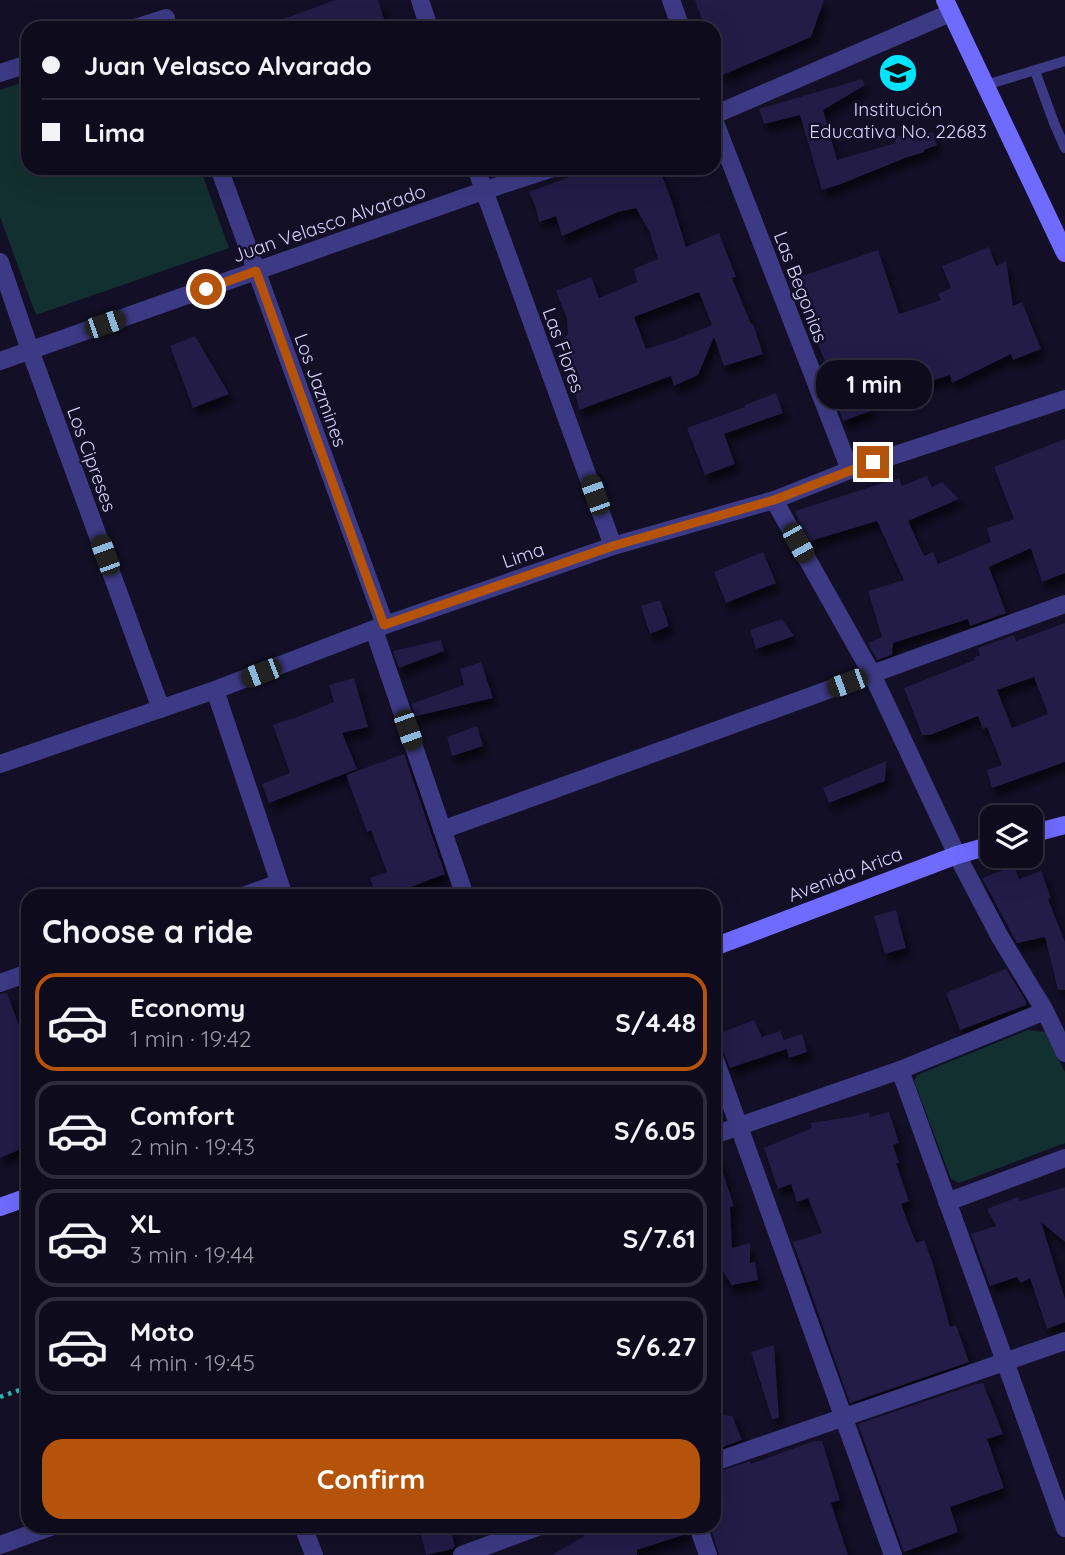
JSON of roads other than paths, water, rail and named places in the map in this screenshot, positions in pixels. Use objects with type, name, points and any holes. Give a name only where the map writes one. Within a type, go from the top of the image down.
[{"type":"street","points":[[160,0],[167,21]]},
{"type":"street","points":[[419,0],[426,21]]},
{"type":"street","points":[[671,0],[678,21]]},
{"type":"street","points":[[721,112],[948,6],[1065,253]]},
{"type":"street","points":[[0,73],[21,66]]},
{"type":"street","name":"Las Begonias","points":[[721,138],[850,470]]},
{"type":"street","name":"Los Jazmines","points":[[222,175],[379,628],[463,889]]},
{"type":"street","name":"Las Flores","points":[[478,175],[613,546]]},
{"type":"street","name":"Juan Velasco Alvarado","points":[[0,361],[532,175]]},
{"type":"street","name":"Los Cipreses","points":[[0,262],[161,709]]},
{"type":"street","name":"Lima","points":[[0,764],[215,690],[379,628],[613,546],[774,500],[850,470],[1065,399]]},
{"type":"street","points":[[774,500],[872,674],[957,855],[1000,937],[1045,1011],[1065,1053]]},
{"type":"street","points":[[442,830],[1065,604]]},
{"type":"street","points":[[215,690],[281,889]]},
{"type":"street","points":[[1043,831],[1065,825]]},
{"type":"street","name":"Avenida Arica","points":[[721,944],[980,848]]},
{"type":"street","points":[[0,983],[21,976]]},
{"type":"street","points":[[721,1132],[900,1070],[1045,1011]]},
{"type":"street","points":[[900,1070],[1064,1525]]},
{"type":"street","points":[[721,1076],[893,1555]]},
{"type":"street","points":[[947,1202],[1065,1158]]},
{"type":"street","points":[[0,1207],[21,1200]]},
{"type":"street","points":[[721,1460],[1065,1341]]},
{"type":"street","points":[[0,1545],[33,1533]]},
{"type":"street","points":[[306,1533],[314,1555]]},
{"type":"street","points":[[462,1555],[521,1533]]},
{"type":"street","points":[[700,1533],[708,1555]]},
{"type":"lane","points":[[986,85],[1065,61]]},
{"type":"lane","points":[[1035,71],[1065,148]]},
{"type":"place","name":"Institución Educativa No. 22683","points":[[898,73]]}]
